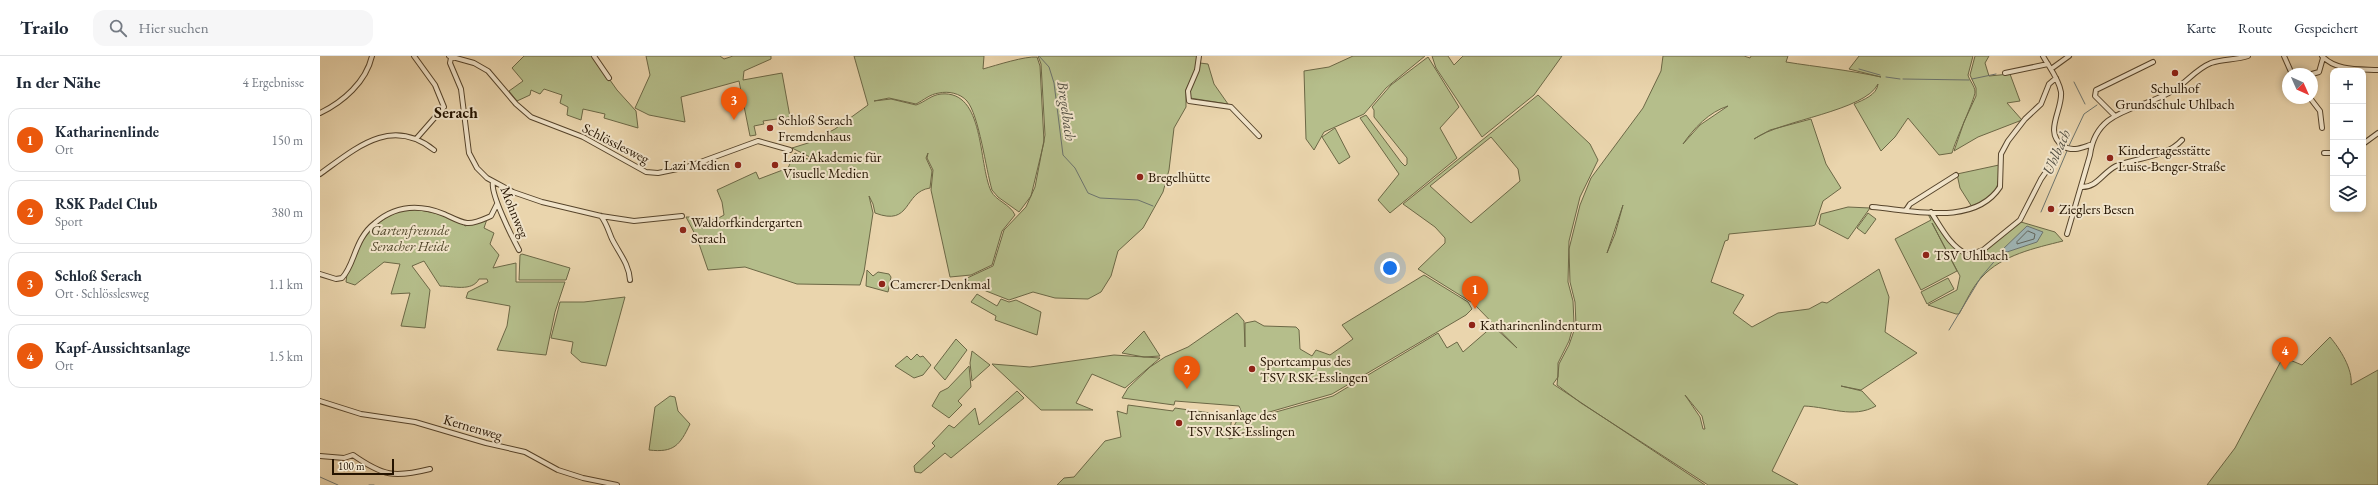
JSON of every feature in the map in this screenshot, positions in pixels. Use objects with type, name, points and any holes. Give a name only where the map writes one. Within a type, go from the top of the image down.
[{"type":"street","points":[[320,113],[340,102],[355,88],[365,73],[372,56]]},
{"type":"street","points":[[414,56],[435,85],[444,107],[416,139]]},
{"type":"street","points":[[594,56],[609,78]]},
{"type":"street","points":[[1199,56],[1197,70],[1188,90],[1189,101],[1231,107],[1259,136]]},
{"type":"street","points":[[2043,56],[2056,78],[2061,95],[2054,130],[2057,139],[2065,147],[2071,149],[2079,149],[2090,145]]},
{"type":"street","points":[[2051,69],[2069,56]]},
{"type":"street","points":[[2217,56],[2219,61]]},
{"type":"street","points":[[2067,234],[2090,156],[2090,145],[2104,125],[2114,115],[2174,90],[2198,70],[2219,61],[2248,56]]},
{"type":"street","points":[[2284,56],[2289,68]]},
{"type":"street","points":[[450,57],[450,63],[461,89],[470,155],[481,172],[493,182],[513,192],[542,202],[601,216],[637,221],[682,216]]},
{"type":"street","name":"Schlösslesweg","points":[[450,57],[474,63],[488,71],[517,105],[531,117],[583,137],[646,172],[658,173],[686,167],[758,141],[790,150]]},
{"type":"street","points":[[2318,72],[2322,57],[2336,66],[2378,70]]},
{"type":"street","points":[[2114,115],[2094,96],[2096,90],[2153,62]]},
{"type":"street","points":[[2005,73],[2048,64]]},
{"type":"street","points":[[1872,207],[1931,212],[1972,209],[1998,191],[2001,184],[2001,154],[2008,141],[2025,120],[2041,104],[2049,84],[2056,78]]},
{"type":"street","points":[[2315,104],[2320,111],[2322,128]]},
{"type":"street","points":[[2366,142],[2378,133]]},
{"type":"street","points":[[320,174],[374,138],[395,135],[416,139],[434,150]]},
{"type":"street","points":[[2081,187],[2091,187],[2115,167],[2171,149],[2182,140]]},
{"type":"street","points":[[1931,212],[1951,243],[1958,250],[1968,255],[1983,250],[2020,220],[2041,179],[2065,147]]},
{"type":"street","points":[[2324,153],[2330,153]]},
{"type":"street","points":[[1906,210],[1910,204],[1956,175]]},
{"type":"street","name":"Mohnweg","points":[[493,182],[492,189],[497,204],[519,250]]},
{"type":"street","points":[[320,274],[336,279],[344,275],[358,243],[369,228],[381,218],[399,209],[416,206],[468,223],[490,216],[497,204]]},
{"type":"street","points":[[601,216],[608,225],[612,240],[622,255],[629,272],[630,280]]},
{"type":"street","name":"Kernenweg","points":[[320,401],[361,414],[415,422],[486,444],[523,451],[558,470],[584,478],[616,485]]},
{"type":"street","points":[[320,456],[345,458],[354,455],[370,468],[394,474],[430,469]]},
{"type":"green space","points":[[524,56],[593,56],[617,90],[636,111],[638,128],[604,118],[605,114],[583,109],[581,120],[567,115],[568,107],[560,103],[562,95],[544,89],[540,94],[531,90],[530,95],[517,101],[509,91],[523,81],[512,68]]},
{"type":"green space","points":[[646,56],[720,56],[724,59],[733,56],[771,56],[771,59],[744,71],[743,80],[782,73],[790,117],[763,121],[764,124],[754,126],[756,135],[750,136],[739,81],[681,97],[685,122],[649,115],[635,108],[650,75]]},
{"type":"green space","points":[[854,56],[984,56],[983,69],[1018,59],[1037,57],[1040,66],[1044,142],[1031,196],[1019,212],[998,197],[992,190],[979,130],[971,108],[964,98],[954,93],[946,92],[927,97],[916,104],[889,98],[874,101],[891,99],[916,105],[941,94],[955,96],[966,104],[973,116],[978,130],[987,179],[991,191],[1013,211],[1015,215],[1002,231],[992,265],[971,275],[950,277],[931,190],[933,170],[927,158],[928,153],[926,158],[932,171],[930,188],[921,191],[915,196],[902,212],[895,216],[875,213],[869,196],[873,213],[864,272],[860,285],[797,284],[745,267],[708,270],[697,238],[686,217],[700,217],[702,228],[707,228],[711,219],[715,220],[724,215],[722,202],[717,190],[756,172],[759,179],[788,168],[795,153],[816,163],[810,157],[792,148],[808,143],[835,129],[868,105]]},
{"type":"green space","points":[[1038,56],[1198,56],[1197,67],[1186,90],[1186,107],[1174,128],[1169,170],[1163,192],[1143,228],[1118,251],[1111,276],[1101,292],[1088,299],[1055,298],[1033,292],[1009,300],[986,291],[965,279],[993,266],[1004,230],[1026,207],[1035,187],[1045,135],[1041,64]]},
{"type":"green space","points":[[1353,56],[1425,56],[1386,88],[1364,114],[1324,132],[1314,150],[1306,139],[1304,71],[1329,67]]},
{"type":"green space","points":[[1432,56],[1448,56],[1454,65],[1463,56],[1562,56],[1534,95],[1482,137],[1436,68]]},
{"type":"green space","points":[[1663,56],[1744,56],[1750,58],[1751,56],[1788,56],[1786,62],[1845,70],[1881,77],[1849,69],[1859,56],[1973,56],[1968,75],[1975,92],[1952,153],[1939,155],[1908,118],[1895,137],[1881,151],[1854,104],[1872,94],[1877,88],[1878,84],[1870,93],[1857,101],[1780,127],[1811,119],[1826,164],[1841,188],[1823,201],[1815,225],[1729,234],[1728,240],[1725,241],[1711,282],[1744,295],[1733,313],[1752,327],[1778,313],[1809,309],[1822,302],[1827,303],[1879,269],[1889,297],[1885,332],[1917,353],[1861,390],[1841,386],[1862,391],[1876,406],[1859,412],[1850,412],[1804,406],[1772,471],[1798,485],[1708,485],[1581,403],[1557,385],[1559,364],[1569,345],[1576,325],[1575,302],[1570,282],[1569,249],[1580,205],[1591,178],[1643,108],[1661,71]],"holes":[[[1728,106],[1700,125],[1683,144],[1702,121],[1714,112]],[[1623,205],[1615,234],[1607,253]],[[1685,395],[1702,416],[1705,429],[1703,429],[1700,417]]]},
{"type":"green space","points":[[1975,56],[1989,56],[1985,63],[1989,76],[2010,74],[2020,101],[2007,103],[2022,120],[1978,137],[1954,151],[1964,122],[1976,96],[1976,88],[1970,75]]},
{"type":"green space","points":[[1428,57],[1459,107],[1440,128],[1457,158],[1390,213],[1378,200],[1399,174],[1360,118],[1366,115],[1405,166],[1407,164],[1407,158],[1374,117],[1374,110],[1372,107],[1391,85]]},
{"type":"green space","points":[[1200,63],[1208,64],[1214,84],[1228,104],[1190,98],[1189,90]]},
{"type":"green space","points":[[1538,95],[1590,144],[1598,160],[1580,197],[1569,241],[1568,282],[1573,301],[1574,323],[1569,341],[1558,363],[1558,377],[1553,384],[1705,485],[1057,485],[1064,478],[1074,477],[1105,441],[1121,437],[1117,411],[1127,414],[1128,405],[1173,411],[1175,408],[1232,416],[1229,439],[1233,438],[1234,426],[1240,415],[1258,417],[1333,396],[1438,333],[1447,348],[1457,342],[1463,352],[1493,326],[1517,348],[1473,303],[1484,293],[1471,302],[1418,269],[1445,243],[1445,238],[1435,227],[1403,204]],"holes":[[[1491,137],[1518,169],[1520,181],[1471,223],[1430,186]]]},
{"type":"green space","points":[[1335,128],[1350,157],[1339,164],[1322,137]]},
{"type":"green space","points":[[1999,165],[1998,181],[1994,191],[1986,199],[1972,207],[1960,188],[1957,174]]},
{"type":"green space","points":[[1848,207],[1870,208],[1848,239],[1819,224],[1821,214]]},
{"type":"green space","name":"Gartenfreunde Seracher Heide","points":[[407,208],[407,211],[409,209],[415,209],[448,217],[465,226],[487,219],[484,228],[494,233],[490,244],[499,255],[493,268],[516,263],[516,282],[565,282],[555,312],[546,355],[497,350],[507,326],[510,306],[466,298],[468,292],[488,282],[487,279],[479,279],[472,286],[467,287],[440,286],[424,261],[412,266],[430,290],[425,328],[401,326],[410,293],[391,294],[400,264],[384,262],[355,285],[346,282],[352,257],[366,236],[384,219]]},
{"type":"green space","points":[[1868,213],[1876,219],[1865,234],[1857,228]]},
{"type":"green space","points":[[1928,214],[1931,214],[1951,244],[1968,257],[1984,251],[2021,222],[2055,232],[2063,241],[2020,253],[1990,269],[1978,281],[1959,314],[1956,314],[1928,305],[1957,290],[1960,276],[1932,223],[1957,271],[1921,290],[1895,239],[1931,220]]},
{"type":"green space","points":[[522,254],[570,268],[566,280],[519,280],[520,255]]},
{"type":"green space","points":[[867,270],[873,276],[878,272],[889,274],[891,277],[888,292],[866,286]]},
{"type":"green space","points":[[1424,275],[1468,302],[1472,309],[1466,315],[1332,394],[1259,415],[1242,413],[1239,406],[1175,401],[1174,405],[1122,398],[1128,388],[1150,367],[1165,357],[1188,347],[1237,313],[1244,321],[1245,347],[1245,323],[1255,321],[1264,326],[1296,327],[1299,330],[1300,349],[1312,356],[1316,350],[1330,355],[1353,339],[1342,325]]},
{"type":"green space","points":[[1948,278],[1954,289],[1927,304],[1921,292]]},
{"type":"green space","points":[[977,294],[997,306],[1001,299],[1009,302],[1016,300],[1041,312],[1037,335],[995,320],[996,316],[971,302]]},
{"type":"green space","points":[[625,297],[606,366],[581,362],[571,353],[573,342],[551,338],[560,302],[584,302]]},
{"type":"green space","points":[[1144,331],[1160,356],[1144,357],[1122,353]]},
{"type":"green space","points":[[2330,337],[2342,353],[2348,366],[2351,385],[2378,370],[2378,485],[2207,485],[2235,448],[2281,361],[2285,358],[2302,365]]},
{"type":"green space","points":[[956,339],[967,350],[945,380],[934,368]]},
{"type":"green space","points":[[972,351],[990,365],[972,381],[970,363]]},
{"type":"green space","points":[[917,354],[920,357],[923,356],[931,365],[923,375],[914,378],[895,366],[907,356],[911,360]]},
{"type":"green space","points":[[1114,355],[1160,358],[1125,388],[1092,374],[1076,403],[1093,410],[1041,410],[992,364],[1030,367]]},
{"type":"green space","points":[[969,366],[971,387],[958,401],[962,405],[949,418],[932,406],[940,392],[948,388]]},
{"type":"green space","points":[[1017,391],[1024,398],[951,458],[945,453],[921,473],[915,472],[914,466],[935,446],[932,443],[949,425],[954,428],[975,408],[979,425]]},
{"type":"green space","points":[[670,396],[675,397],[678,411],[690,424],[683,437],[675,446],[665,450],[649,450],[655,407]]},
{"type":"water","points":[[2027,226],[2043,232],[2037,242],[2007,252],[2002,250]]},
{"type":"waterway","name":"Bregelbach","points":[[1039,56],[1049,67],[1054,83],[1063,155],[1075,168],[1088,193],[1100,198],[1138,200],[1153,206]]},
{"type":"waterway","points":[[1859,69],[1880,75]]},
{"type":"waterway","points":[[1972,79],[1996,74]]},
{"type":"waterway","points":[[1886,77],[1900,79]]},
{"type":"waterway","points":[[1903,79],[1969,80]]},
{"type":"waterway","points":[[2074,82],[2085,104]]},
{"type":"waterway","name":"Uhlbach","points":[[2068,148],[2084,114],[2097,105]]},
{"type":"waterway","name":"Uhlbach","points":[[2041,212],[2067,151]]},
{"type":"waterway","name":"Uhlbach","points":[[1949,330],[1981,277],[2004,250]]},
{"type":"waterway","points":[[320,477],[338,485]]},
{"type":"waterway","points":[[369,485],[374,485]]},
{"type":"place","name":"Schulhof Grundschule Uhlbach","points":[[2175,73]]},
{"type":"place","name":"Schloß Serach","points":[[734,120]]},
{"type":"place","name":"Schloß Serach Fremdenhaus","points":[[770,128]]},
{"type":"place","name":"Kindertagesstätte Luise-Benger-Straße","points":[[2110,158]]},
{"type":"place","name":"Lazi Medien","points":[[738,165]]},
{"type":"place","name":"Lazi Akademie für Visuelle Medien","points":[[775,165]]},
{"type":"place","name":"Bregelhütte","points":[[1140,177]]},
{"type":"place","name":"Zieglers Besen","points":[[2051,209]]},
{"type":"place","name":"Waldorfkindergarten Serach","points":[[683,230]]},
{"type":"place","name":"TSV Uhlbach","points":[[1926,255]]},
{"type":"place","name":"Camerer-Denkmal","points":[[882,284]]},
{"type":"place","name":"Katharinenlinde","points":[[1475,309]]},
{"type":"place","name":"Katharinenlindenturm","points":[[1472,325]]},
{"type":"place","name":"Sportcampus des TSV RSK-Esslingen","points":[[1252,369]]},
{"type":"place","name":"Kapf-Aussichtsanlage","points":[[2285,370]]},
{"type":"place","name":"RSK Padel Club","points":[[1187,389]]},
{"type":"place","name":"Tennisanlage des TSV RSK-Esslingen","points":[[1179,423]]},
{"type":"district","name":"Serach","points":[[456,112]]}]
